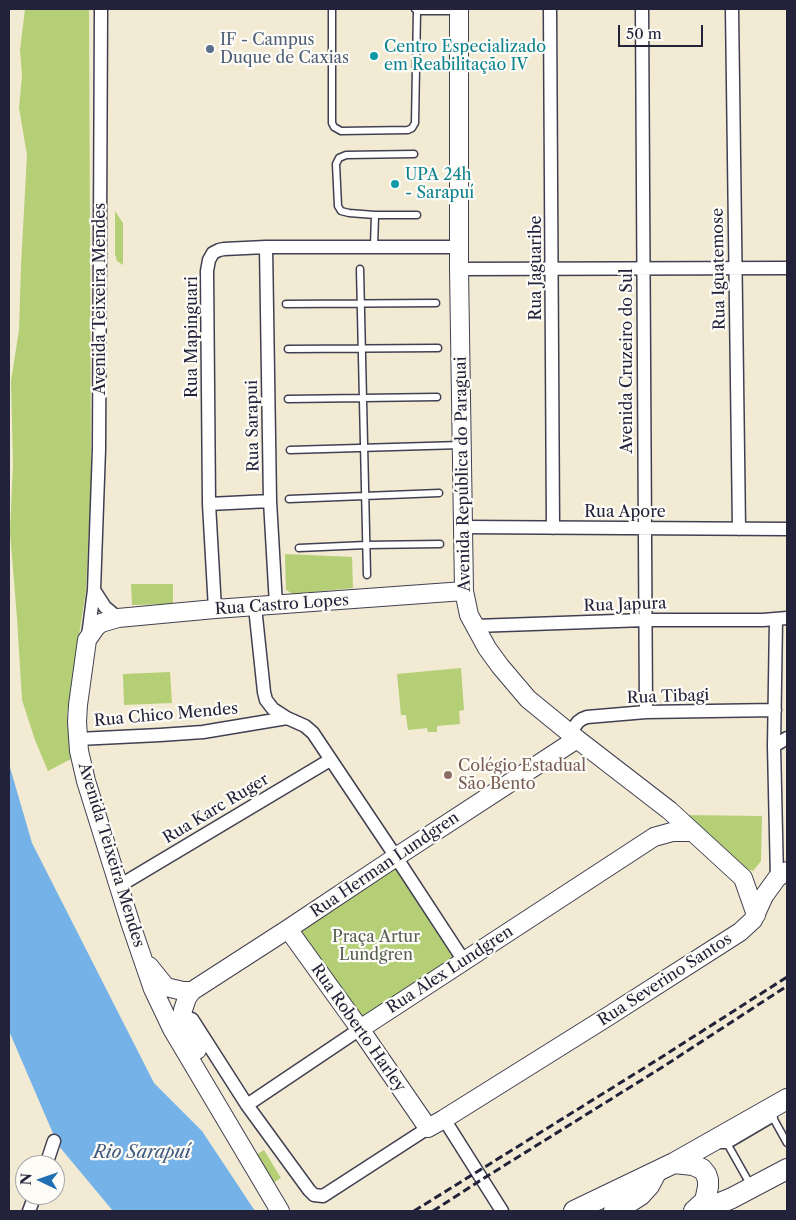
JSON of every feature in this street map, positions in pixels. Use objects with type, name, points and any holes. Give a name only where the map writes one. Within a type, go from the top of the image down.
[{"type":"main road","name":"Avenida República do Paraguai","points":[[459,10],[459,269],[464,591],[469,615],[500,666],[528,699],[665,808],[743,878],[756,915]]},
{"type":"main road","name":"Rua Castro Lopes","points":[[87,640],[101,623],[118,618],[464,591]]},
{"type":"main road","name":"Avenida Teixeira Mendes","points":[[87,640],[77,722],[79,751],[86,782],[142,958],[159,1003],[172,1029],[190,1050]]},
{"type":"main road","name":"Rua Herman Lundgren","points":[[192,991],[396,857],[573,736]]},
{"type":"main road","points":[[654,837],[662,823],[665,808]]},
{"type":"main road","name":"Rua Alex Lundgren","points":[[360,1029],[654,837],[672,832],[692,832]]},
{"type":"main road","points":[[743,878],[765,880],[782,874]]},
{"type":"main road","name":"Rua Severino Santos","points":[[428,1128],[740,932],[749,925],[756,915],[764,896],[782,874]]},
{"type":"main road","name":"Rua Roberto Harley","points":[[288,929],[428,1128]]},
{"type":"main road","points":[[142,958],[166,987],[192,991]]},
{"type":"main road","points":[[192,991],[187,998],[182,1020],[188,1034],[190,1050],[280,1211]]},
{"type":"main road","points":[[190,1050],[239,1124],[292,1211]]},
{"type":"main road","points":[[574,1211],[771,1114],[787,1099]]},
{"type":"main road","points":[[613,1211],[641,1196],[666,1167],[693,1165],[702,1169],[708,1180],[705,1201],[694,1211]]},
{"type":"main road","points":[[702,1211],[732,1198],[787,1169]]},
{"type":"street","name":"Avenida Teixeira Mendes","points":[[87,640],[94,590],[99,449],[101,9]]},
{"type":"street","name":"Rua Jaguaribe","points":[[550,9],[553,528]]},
{"type":"street","name":"Avenida Cruzeiro do Sul","points":[[642,9],[646,712]]},
{"type":"street","name":"Rua Iguatemose","points":[[732,9],[738,529]]},
{"type":"street","name":"Rua Mapinguari","points":[[215,609],[209,504],[207,272],[209,260],[213,253],[219,250],[266,247],[459,247]]},
{"type":"street","name":"Rua Sarapui","points":[[266,247],[270,501],[276,605]]},
{"type":"street","points":[[459,269],[787,268]]},
{"type":"street","points":[[209,504],[270,501]]},
{"type":"street","name":"Rua Apore","points":[[463,527],[787,529]]},
{"type":"street","points":[[94,590],[105,607],[118,618]]},
{"type":"street","points":[[255,607],[266,700],[273,709],[305,726],[313,734],[464,962]]},
{"type":"street","points":[[782,619],[774,746],[782,874]]},
{"type":"street","name":"Rua Japura","points":[[474,626],[645,620],[782,619]]},
{"type":"street","name":"Rua Tibagi","points":[[573,736],[582,719],[646,712],[775,710]]},
{"type":"street","name":"Rua Chico Mendes","points":[[78,739],[203,732],[287,718]]},
{"type":"street","points":[[774,746],[787,738]]},
{"type":"street","name":"Rua Karc Ruger","points":[[119,886],[330,760]]},
{"type":"street","points":[[192,1019],[247,1105]]},
{"type":"street","name":"Rua Alex Lundgren","points":[[247,1105],[360,1029]]},
{"type":"street","name":"Rua Severino Santos","points":[[247,1105],[314,1195],[323,1196],[428,1128]]},
{"type":"street","points":[[444,1119],[502,1211]]},
{"type":"street","points":[[49,1155],[54,1141]]},
{"type":"lane","points":[[332,9],[332,123],[334,127],[341,130],[408,130],[412,128],[415,123],[416,10],[459,10]]},
{"type":"lane","points":[[414,154],[346,154],[339,158],[336,164],[338,206],[341,211],[349,213],[417,215]]},
{"type":"lane","points":[[374,247],[375,215]]},
{"type":"lane","points":[[360,269],[367,575]]},
{"type":"lane","points":[[286,304],[436,303]]},
{"type":"lane","points":[[288,350],[438,348]]},
{"type":"lane","points":[[288,399],[437,397]]},
{"type":"lane","points":[[290,450],[462,445]]},
{"type":"lane","points":[[289,499],[439,493]]},
{"type":"lane","points":[[299,548],[440,544]]},
{"type":"lane","points":[[704,1146],[728,1145],[771,1114],[787,1143]]},
{"type":"lane","points":[[728,1145],[752,1188]]},
{"type":"green space","points":[[25,9],[89,9],[91,483],[86,590],[67,714],[71,759],[48,771],[35,740],[22,700],[10,532],[13,464],[11,381],[19,330],[27,155],[19,108],[22,76],[20,50]]},
{"type":"green space","points":[[115,211],[123,223],[123,265],[117,261],[115,254]]},
{"type":"green space","points":[[285,554],[352,557],[353,588],[293,594],[286,590]]},
{"type":"green space","points":[[131,584],[173,584],[173,604],[132,605]]},
{"type":"green space","points":[[461,668],[464,710],[459,711],[460,724],[437,726],[437,732],[428,732],[427,728],[408,730],[406,715],[401,715],[397,674]]},
{"type":"green space","points":[[170,672],[172,703],[124,705],[123,674]]},
{"type":"green space","points":[[685,815],[762,816],[761,861],[753,871],[743,868]]},
{"type":"green space","name":"Praça Artur Lundgren","points":[[394,867],[457,959],[361,1024],[296,931]]},
{"type":"green space","points":[[264,1150],[281,1178],[268,1186],[251,1158]]},
{"type":"water","name":"Rio Sarapuí","points":[[9,764],[32,843],[154,1083],[202,1131],[255,1211],[113,1211],[58,1145],[9,1031]]},
{"type":"railway","points":[[414,1211],[787,977]]},
{"type":"railway","points":[[433,1211],[661,1068],[787,986]]},
{"type":"place","name":"IF - Campus Duque de Caxias","points":[[210,49]]},
{"type":"place","name":"Centro Especializado em Reabilitação IV","points":[[374,56]]},
{"type":"place","name":"UPA 24h - Sarapuí","points":[[395,184]]},
{"type":"place","name":"Colégio Estadual São Bento","points":[[448,775]]}]
